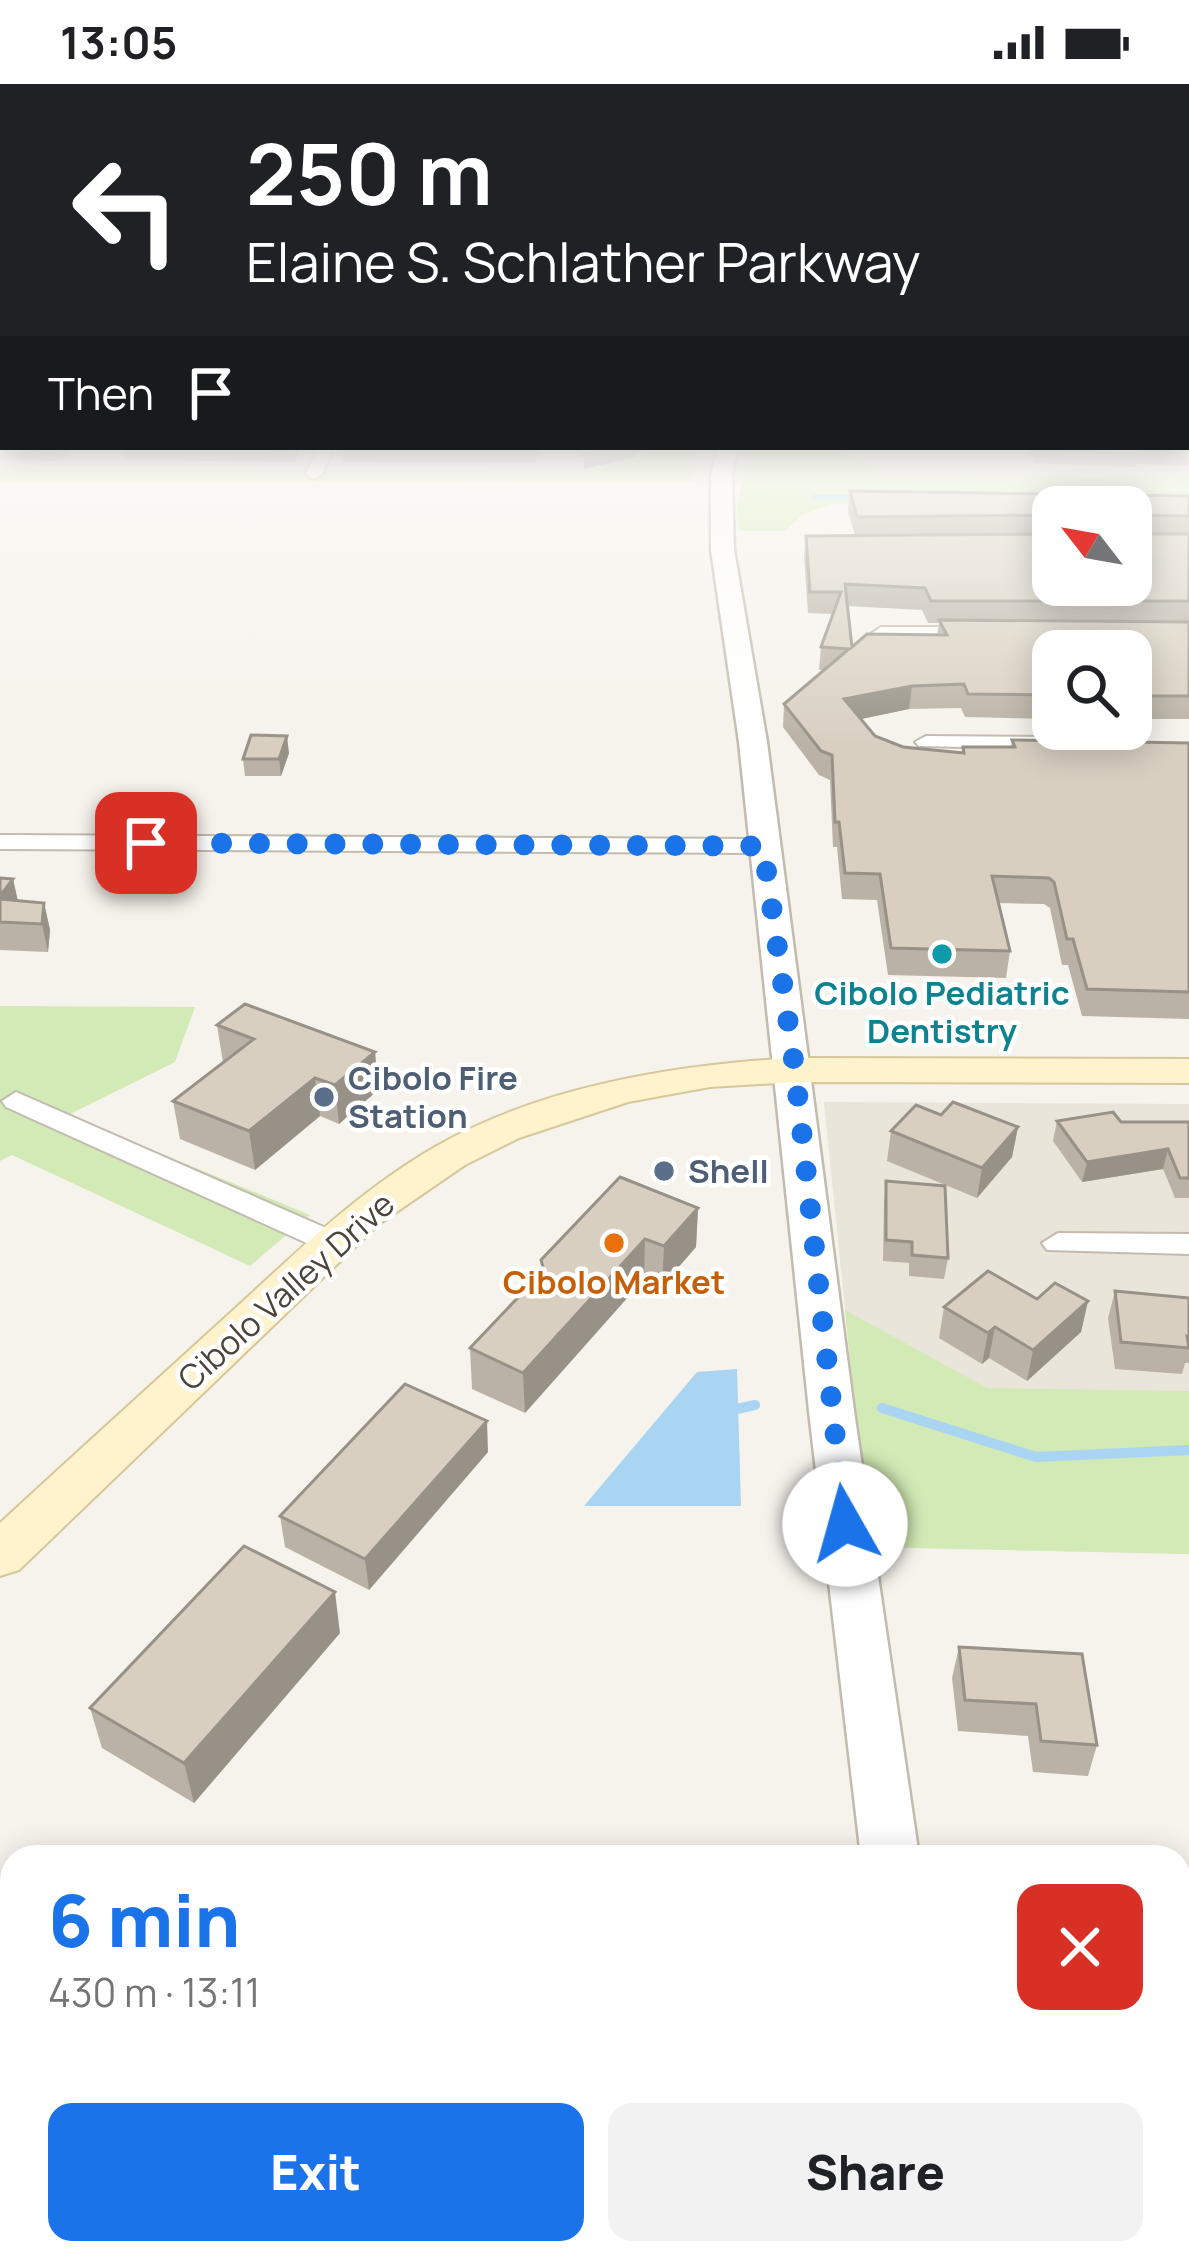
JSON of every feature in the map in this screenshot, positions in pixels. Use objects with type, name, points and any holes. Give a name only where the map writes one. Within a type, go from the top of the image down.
[{"type":"main road","name":"Cibolo Valley Drive","points":[[0,1555],[331,1242],[400,1187],[450,1156],[558,1108],[710,1075],[795,1070],[1189,1070]]},
{"type":"street","points":[[724,542],[795,1070],[818,1310],[889,1845]]},
{"type":"street","points":[[881,633],[1000,633]]},
{"type":"street","points":[[926,742],[1032,742]]},
{"type":"street","points":[[0,842],[763,846]]},
{"type":"street","points":[[16,1102],[331,1242]]},
{"type":"street","points":[[1058,1243],[1189,1244]]},
{"type":"shaded area","points":[[824,1102],[1189,1104],[1189,1554],[869,1547]]},
{"type":"green space","points":[[0,1006],[195,1007],[175,1062],[68,1115],[310,1215],[250,1266],[12,1155],[0,1161]]},
{"type":"green space","points":[[845,1310],[987,1388],[1189,1391],[1189,1554],[869,1547]]},
{"type":"water","points":[[737,1369],[741,1506],[584,1506],[697,1372]]},
{"type":"building","points":[[806,542],[1032,542],[1032,601],[931,601],[925,588],[845,584],[852,647],[867,634],[947,635],[939,620],[1189,622],[1189,696],[1152,696],[1152,630],[1032,630],[1032,695],[968,694],[964,684],[912,686],[844,699],[875,736],[903,747],[964,753],[963,747],[1015,747],[1012,740],[1032,740],[1032,750],[1152,750],[1152,742],[1189,743],[1189,992],[1087,989],[1049,878],[992,876],[1010,951],[891,948],[880,874],[845,873],[839,822],[835,822],[832,755],[821,751],[784,704],[849,649],[821,647],[841,592],[810,592]]},
{"type":"building","points":[[1152,542],[1189,542],[1189,601],[1152,601]]},
{"type":"building","points":[[251,735],[287,736],[279,759],[243,759]]},
{"type":"building","points":[[0,878],[13,879],[0,896]]},
{"type":"building","points":[[0,899],[44,903],[42,924],[0,922]]},
{"type":"building","points":[[245,1004],[375,1052],[335,1085],[315,1078],[249,1131],[173,1101],[254,1039],[217,1025]]},
{"type":"building","points":[[953,1102],[1018,1127],[982,1168],[891,1131],[916,1105],[941,1115]]},
{"type":"building","points":[[1113,1112],[1121,1122],[1189,1122],[1189,1178],[1180,1178],[1168,1149],[1087,1162],[1057,1121]]},
{"type":"building","points":[[620,1177],[698,1208],[664,1246],[645,1239],[523,1373],[470,1348],[544,1270],[541,1260]]},
{"type":"building","points":[[886,1181],[945,1186],[948,1258],[912,1255],[912,1242],[886,1240]]},
{"type":"building","points":[[988,1271],[1037,1299],[1055,1283],[1088,1301],[1033,1350],[995,1327],[988,1333],[944,1307]]},
{"type":"building","points":[[1115,1291],[1189,1298],[1189,1348],[1121,1342]]},
{"type":"building","points":[[405,1384],[487,1421],[365,1559],[280,1516]]},
{"type":"building","points":[[244,1546],[335,1592],[184,1763],[90,1708]]},
{"type":"building","points":[[959,1647],[1082,1654],[1097,1745],[1041,1741],[1036,1704],[965,1700]]},
{"type":"waterway","points":[[732,1410],[755,1405]]},
{"type":"waterway","points":[[882,1408],[1036,1457],[1189,1450]]},
{"type":"place","name":"Cibolo Pediatric Dentistry","points":[[942,954]]},
{"type":"place","name":"Cibolo Fire Station","points":[[324,1097]]},
{"type":"place","name":"Shell","points":[[664,1171]]},
{"type":"place","name":"Cibolo Market","points":[[614,1243]]},
{"type":"route","points":[[146,843],[763,846],[795,1070],[845,1524]]}]
